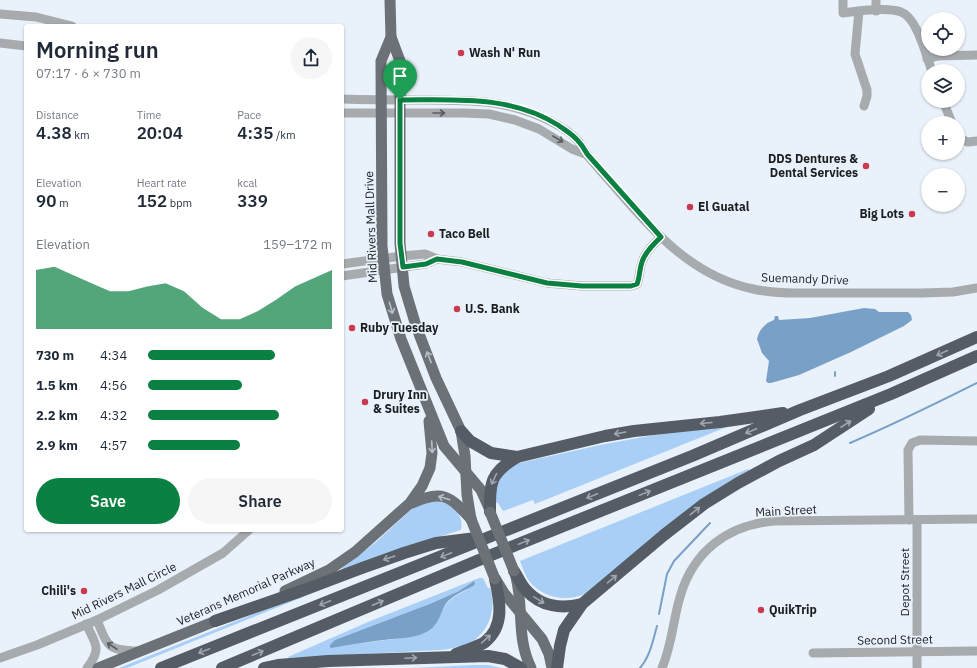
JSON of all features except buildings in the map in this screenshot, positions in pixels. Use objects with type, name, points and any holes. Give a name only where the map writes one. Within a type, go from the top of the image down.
[{"type":"highway","points":[[161,668],[692,456],[800,410],[889,376],[977,337]]},
{"type":"highway","points":[[222,668],[486,557],[891,394],[977,356]]},
{"type":"highway","points":[[557,668],[564,630],[582,604],[664,535],[704,504],[772,464],[814,445],[891,394]]},
{"type":"highway","points":[[490,512],[490,490],[493,478],[504,464],[517,457],[634,431],[727,421],[800,410]]},
{"type":"highway","points":[[461,431],[470,440],[491,453],[517,457]]},
{"type":"highway","points":[[215,621],[436,543],[495,535]]},
{"type":"highway","points":[[514,571],[526,590],[542,602],[563,607],[582,604]]},
{"type":"highway","points":[[452,656],[484,642],[493,632],[500,618],[496,578]]},
{"type":"highway","points":[[264,668],[328,661],[452,656],[488,656],[505,659],[521,668]]},
{"type":"main road","name":"Mid Rivers Mall Drive","points":[[390,0],[391,37],[400,62],[400,243],[404,286],[414,320],[436,378],[461,431],[467,495],[471,519],[504,593],[542,639],[549,654],[552,668]]},
{"type":"main road","name":"Mid Rivers Mall Drive","points":[[391,37],[381,61],[383,264],[387,294],[401,340],[444,446],[481,490],[514,571],[520,599],[521,640],[525,657],[531,668]]},
{"type":"main road","name":"Veterans Memorial Parkway","points":[[98,668],[302,584],[329,570],[355,552],[410,503],[422,486],[430,468],[432,453],[428,408]]},
{"type":"main road","name":"Veterans Memorial Parkway","points":[[410,503],[425,497],[446,497],[459,506],[471,519]]},
{"type":"street","points":[[843,0],[843,13],[890,10],[902,12],[910,18],[917,30],[929,64]]},
{"type":"street","points":[[876,0],[876,11]]},
{"type":"street","points":[[858,11],[854,50],[867,90],[864,106]]},
{"type":"street","points":[[0,14],[50,19],[66,24]]},
{"type":"street","points":[[0,43],[24,46]]},
{"type":"street","points":[[927,59],[938,56],[977,55]]},
{"type":"street","name":"Suemandy Drive","points":[[344,99],[481,101],[506,104],[532,112],[556,124],[579,141],[588,155],[661,237],[679,254],[714,275],[753,289],[795,293],[922,293],[953,292],[977,288]]},
{"type":"street","name":"Suemandy Drive","points":[[344,113],[489,114],[515,120],[539,129],[572,149],[588,155]]},
{"type":"street","points":[[965,141],[977,142]]},
{"type":"street","points":[[344,264],[383,264],[402,262],[426,264],[437,259],[462,262],[547,283],[582,286],[631,286],[637,284],[644,256],[661,237]]},
{"type":"street","points":[[344,275],[383,264]]},
{"type":"street","name":"Depot Street","points":[[917,668],[913,520],[908,450],[912,443],[920,440],[977,441]]},
{"type":"street","name":"Main Street","points":[[662,668],[667,654],[680,598],[687,578],[692,568],[705,552],[726,535],[751,525],[774,521],[977,519]]},
{"type":"street","name":"Mid Rivers Mall Circle","points":[[0,658],[37,645],[97,620],[158,590],[211,560],[234,544],[247,532]]},
{"type":"street","points":[[97,620],[106,642],[112,648],[120,650],[142,650]]},
{"type":"street","points":[[86,624],[97,648],[94,659],[87,668]]},
{"type":"street","name":"Second Street","points":[[813,653],[977,651]]},
{"type":"shaded area","points":[[864,308],[875,309],[879,312],[908,312],[911,315],[912,320],[904,326],[851,352],[799,375],[771,383],[766,381],[769,361],[762,353],[757,339],[763,327],[774,320],[775,316],[778,316],[779,320],[810,318]]},
{"type":"shaded area","points":[[729,426],[535,504],[533,500],[503,511],[496,502],[495,490],[502,475],[515,464],[643,437],[678,431]]},
{"type":"shaded area","points":[[748,469],[749,470],[728,482],[585,594],[570,598],[548,595],[535,587],[525,575],[520,561]]},
{"type":"shaded area","points":[[441,501],[454,509],[460,516],[462,525],[461,530],[387,553],[343,570],[342,568],[376,542],[415,506],[424,502]]},
{"type":"shaded area","points":[[370,570],[127,668],[119,668],[298,596]]},
{"type":"shaded area","points":[[479,578],[483,578],[488,588],[490,588],[492,596],[493,605],[489,622],[485,629],[473,641],[462,646],[440,650],[288,657],[368,622]],"holes":[[[472,582],[473,586],[454,597],[446,604],[435,625],[415,636],[342,646],[335,640],[432,603],[459,591]]]},
{"type":"shaded area","points":[[474,581],[475,584],[473,586],[458,594],[445,605],[436,624],[431,629],[420,635],[408,638],[330,647],[335,640],[432,603],[459,591]]},
{"type":"shaded area","points":[[488,665],[501,668],[413,668]]},
{"type":"waterway","points":[[850,443],[898,422],[977,383]]},
{"type":"waterway","points":[[659,614],[667,574],[674,561],[710,523]]},
{"type":"waterway","points":[[640,668],[649,653],[657,626]]},
{"type":"place","name":"Wash N' Run","points":[[461,53]]},
{"type":"place","name":"DDS Dentures & Dental Services","points":[[866,166]]},
{"type":"place","name":"El Guatal","points":[[690,207]]},
{"type":"place","name":"Big Lots","points":[[912,214]]},
{"type":"place","name":"Taco Bell","points":[[431,234]]},
{"type":"place","name":"U.S. Bank","points":[[457,309]]},
{"type":"place","name":"Ruby Tuesday","points":[[352,328]]},
{"type":"place","name":"Drury Inn & Suites","points":[[365,402]]},
{"type":"place","name":"Chili's","points":[[84,591]]},
{"type":"place","name":"QuikTrip","points":[[761,610]]},
{"type":"route","points":[[400,100],[458,100],[506,104],[532,112],[552,121],[566,130],[579,141],[588,155],[661,237],[644,256],[637,284],[631,286],[582,286],[547,283],[462,262],[437,259],[426,264],[403,267],[400,243],[400,100]]}]
